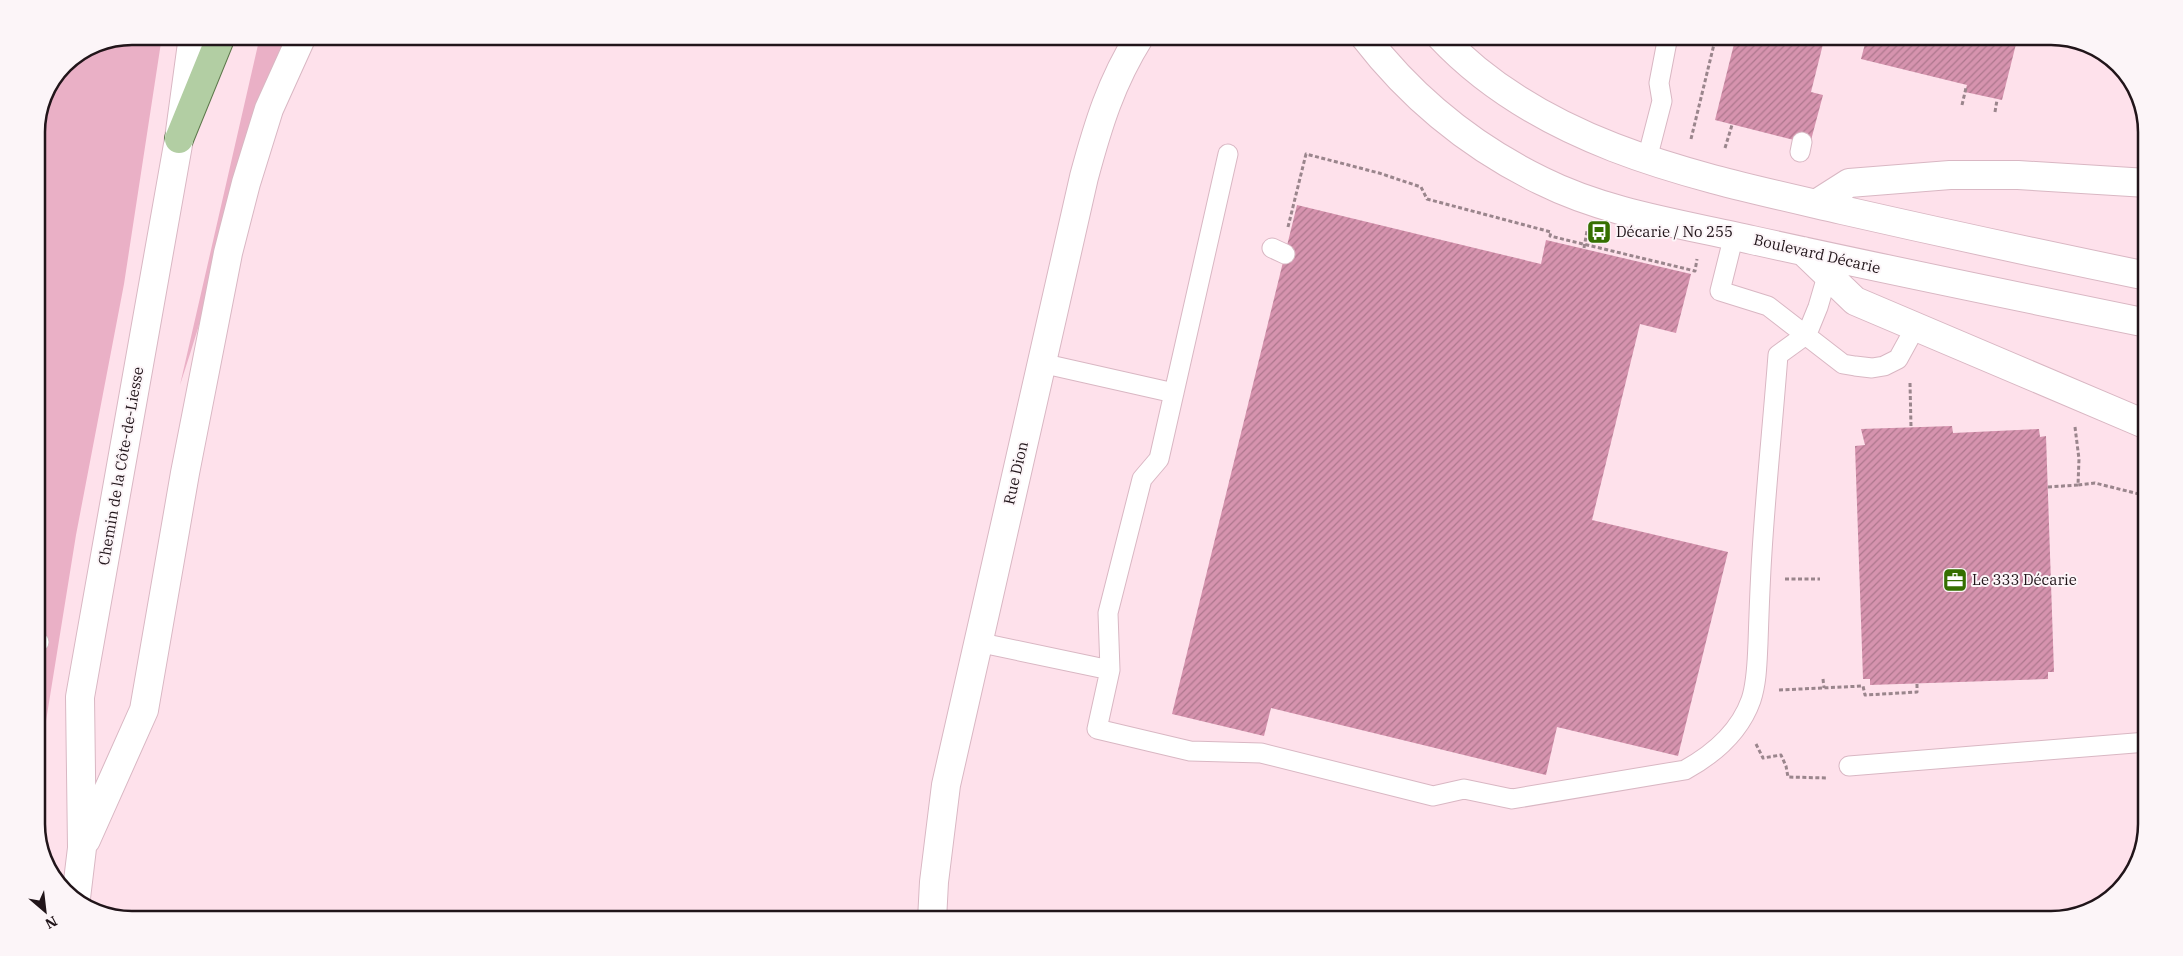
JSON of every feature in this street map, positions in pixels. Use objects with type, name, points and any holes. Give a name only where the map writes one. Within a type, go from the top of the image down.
[{"type":"main road","points":[[179,139],[217,45]]},
{"type":"street","name":"Chemin de la Côte-de-Liesse","points":[[77,891],[82,848],[80,698],[179,139],[192,45]]},
{"type":"street","points":[[82,848],[144,710],[185,473],[228,254],[246,183],[269,109],[298,45]]},
{"type":"street","name":"Rue Dion","points":[[933,911],[935,873],[946,785],[1041,363],[1096,129],[1119,73],[1135,45]]},
{"type":"street","name":"Boulevard Décarie","points":[[1371,45],[1396,75],[1438,114],[1475,142],[1535,177],[1572,194],[1734,236],[1803,251],[1830,266],[2138,321]]},
{"type":"street","points":[[1450,45],[1485,77],[1533,110],[1568,128],[1647,159],[1694,174],[1948,235],[2138,274]]},
{"type":"street","points":[[1816,204],[1849,183],[1950,175],[2018,175],[2138,182]]},
{"type":"street","points":[[1830,266],[1855,301],[2138,421]]},
{"type":"lane","points":[[1647,159],[1662,101],[1659,83],[1666,45]]},
{"type":"lane","points":[[1228,154],[1159,459],[1142,479],[1108,613],[1110,670],[1096,729],[1190,751],[1261,753],[1433,796],[1464,789],[1512,799],[1685,770],[1720,746],[1746,711],[1753,692],[1778,355],[1807,334],[1818,307],[1830,266]]},
{"type":"lane","points":[[1734,236],[1720,291],[1768,306],[1807,334],[1843,364],[1872,368],[1884,366],[1898,359],[1915,328]]},
{"type":"lane","points":[[1041,363],[1174,393]]},
{"type":"lane","points":[[977,642],[1110,670]]},
{"type":"lane","points":[[1849,766],[2138,743]]},
{"type":"path","points":[[1691,139],[1714,45]]},
{"type":"path","points":[[1962,105],[1966,88]]},
{"type":"path","points":[[1995,112],[1997,100]]},
{"type":"path","points":[[1725,148],[1732,125]]},
{"type":"path","points":[[1294,204],[1306,154],[1420,186],[1427,199],[1551,232],[1550,236],[1584,246],[1695,271],[1697,259]]},
{"type":"path","points":[[1584,246],[1587,228]]},
{"type":"path","points":[[1910,379],[1911,427]]},
{"type":"path","points":[[2074,421],[2079,459],[2078,485]]},
{"type":"path","points":[[2048,487],[2095,483],[2138,494]]},
{"type":"path","points":[[1761,579],[1820,578]]},
{"type":"path","points":[[1823,679],[1824,688]]},
{"type":"path","points":[[1753,692],[1863,686],[1865,696],[1917,692],[1916,684]]},
{"type":"path","points":[[1763,758],[1781,755],[1788,777],[1802,776]]},
{"type":"shaded area","points":[[161,45],[124,284],[76,535],[45,727],[45,126],[48,109],[54,93],[75,66],[98,52],[115,47]]},
{"type":"shaded area","points":[[258,45],[284,45],[260,103],[218,262],[180,385]]},
{"type":"building","points":[[1734,45],[1823,45],[1811,92],[1823,95],[1810,144],[1715,120]]},
{"type":"building","points":[[1865,45],[2016,45],[2002,100],[1965,92],[1967,85],[1861,59]]},
{"type":"building","points":[[1297,205],[1541,264],[1546,240],[1691,274],[1676,333],[1640,324],[1592,520],[1728,552],[1678,756],[1557,727],[1546,775],[1271,708],[1264,736],[1172,714]]},
{"type":"building","name":"Le 333 Décarie","points":[[1952,426],[1953,433],[2039,429],[2040,437],[2046,436],[2054,672],[2048,672],[2048,679],[1870,685],[1870,679],[1863,679],[1855,446],[1865,445],[1861,429]]},
{"type":"place","name":"Décarie / No 255","points":[[1599,232]]},
{"type":"place","name":"Le 333 Décarie","points":[[1955,580]]}]
